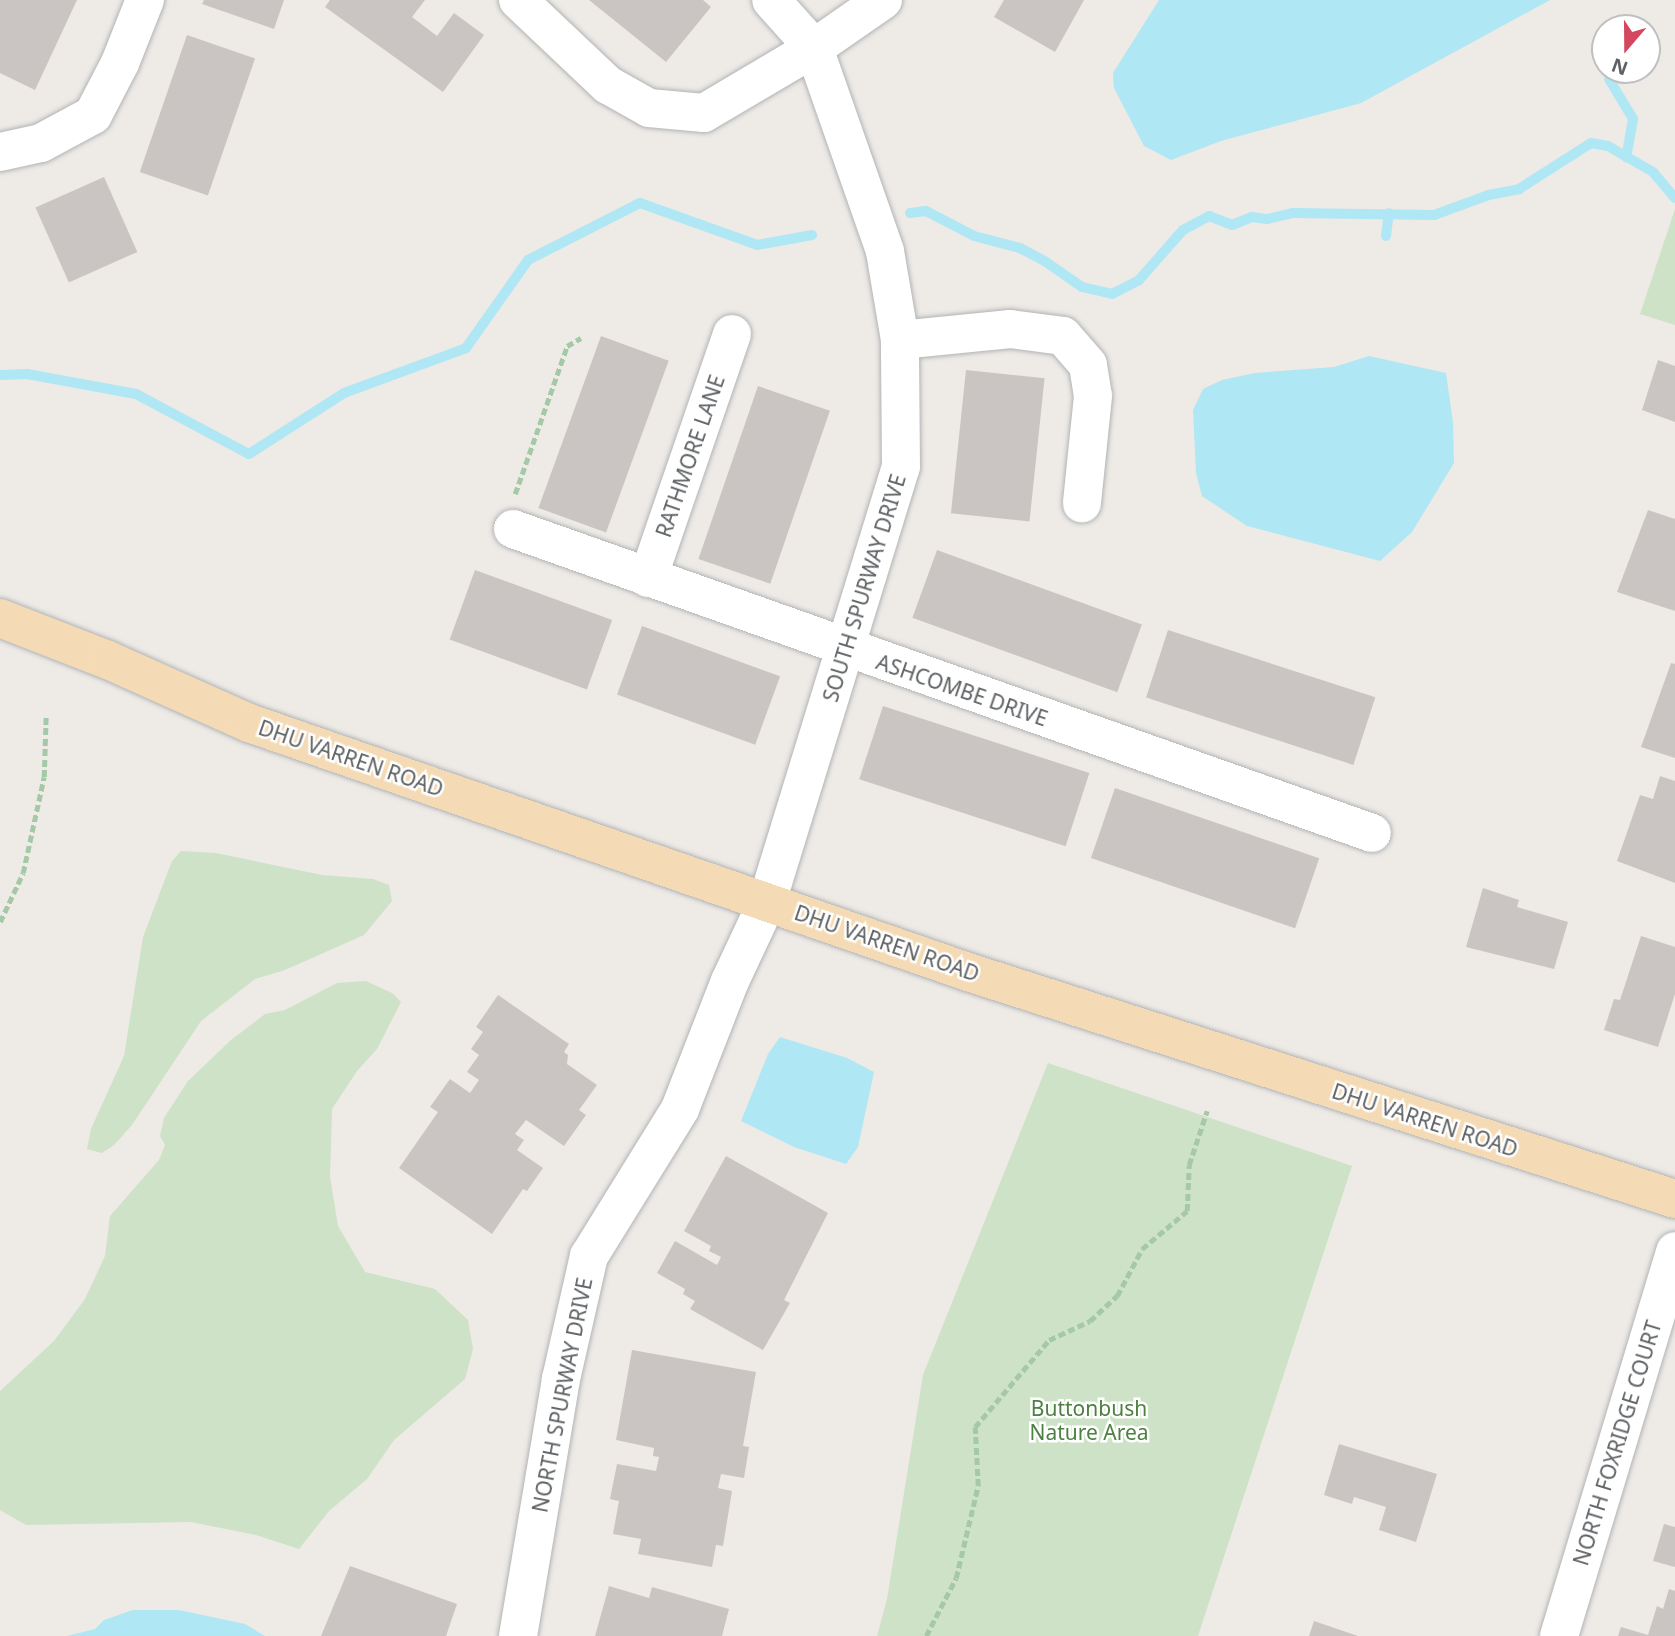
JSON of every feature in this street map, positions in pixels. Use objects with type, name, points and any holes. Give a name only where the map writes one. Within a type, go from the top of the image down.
[{"type":"main road","name":"DHU VARREN ROAD","points":[[0,602],[108,660]]},
{"type":"main road","name":"DHU VARREN ROAD","points":[[0,618],[108,660],[250,723],[968,972],[1675,1199]]},
{"type":"street","points":[[0,152],[41,143],[93,115],[120,63],[145,0]]},
{"type":"street","points":[[518,0],[608,85],[649,108],[704,113],[814,48],[883,0]]},
{"type":"street","name":"SOUTH SPURWAY DRIVE","points":[[767,902],[847,650],[901,467],[900,340],[885,251],[814,48],[771,0]]},
{"type":"street","points":[[900,340],[1010,330],[1063,336],[1088,365],[1093,396],[1082,503]]},
{"type":"street","name":"RATHMORE LANE","points":[[648,578],[732,334]]},
{"type":"street","name":"ASHCOMBE DRIVE","points":[[515,517],[648,578],[1372,833]]},
{"type":"street","name":"NORTH SPURWAY DRIVE","points":[[518,1636],[561,1380],[589,1256],[680,1109],[730,981],[767,902]]},
{"type":"street","name":"NORTH FOXRIDGE COURT","points":[[1559,1636],[1675,1251]]},
{"type":"path","points":[[515,517],[514,496],[567,346],[581,338]]},
{"type":"path","points":[[0,922],[23,873],[44,777],[46,715]]},
{"type":"path","points":[[926,1636],[956,1578],[978,1486],[975,1427],[1049,1340],[1090,1321],[1117,1296],[1142,1249],[1187,1211],[1189,1165],[1207,1111]]},
{"type":"green space","points":[[1675,209],[1675,325],[1640,314]]},
{"type":"green space","points":[[181,851],[216,853],[322,875],[373,879],[389,885],[392,901],[364,935],[285,970],[255,979],[201,1021],[132,1125],[114,1145],[102,1153],[87,1149],[91,1129],[124,1056],[143,937],[172,861]]},
{"type":"green space","points":[[366,981],[392,993],[401,1002],[377,1049],[357,1071],[332,1109],[330,1177],[338,1226],[365,1272],[435,1289],[468,1320],[473,1349],[465,1379],[394,1440],[367,1479],[329,1511],[299,1549],[256,1535],[191,1522],[26,1525],[0,1510],[0,1391],[54,1341],[85,1299],[105,1256],[110,1216],[159,1160],[165,1145],[160,1136],[164,1118],[188,1081],[231,1040],[265,1014],[285,1010],[337,983]]},
{"type":"green space","name":"Buttonbush Nature Area","points":[[1048,1063],[1352,1166],[1198,1636],[877,1636],[887,1599],[923,1375]]},
{"type":"water","points":[[1159,0],[1550,0],[1361,103],[1221,141],[1171,160],[1144,146],[1114,88],[1113,73]]},
{"type":"water","points":[[1369,356],[1446,373],[1453,422],[1454,463],[1412,532],[1380,561],[1247,526],[1202,496],[1196,473],[1193,410],[1203,389],[1222,380],[1255,373],[1334,367]]},
{"type":"water","points":[[780,1037],[847,1058],[874,1072],[858,1147],[846,1164],[794,1147],[741,1121],[768,1054]]},
{"type":"water","points":[[133,1610],[179,1610],[245,1624],[265,1636],[67,1636],[95,1629],[104,1620]]},
{"type":"building","points":[[0,0],[77,0],[35,90],[0,73]]},
{"type":"building","points":[[204,0],[284,0],[274,29],[202,4]]},
{"type":"building","points":[[330,0],[425,0],[412,17],[437,36],[454,13],[484,35],[443,92],[325,7]]},
{"type":"building","points":[[589,0],[703,0],[711,7],[666,62]]},
{"type":"building","points":[[1004,0],[1084,0],[1055,52],[994,17]]},
{"type":"building","points":[[187,35],[255,58],[208,196],[140,172]]},
{"type":"building","points":[[104,177],[137,252],[69,282],[35,208]]},
{"type":"building","points":[[601,336],[669,361],[606,533],[538,508]]},
{"type":"building","points":[[1658,360],[1675,366],[1675,422],[1642,410]]},
{"type":"building","points":[[966,370],[1045,378],[1030,521],[951,513]]},
{"type":"building","points":[[758,386],[830,411],[770,584],[698,559]]},
{"type":"building","points":[[1648,510],[1675,519],[1675,611],[1617,592]]},
{"type":"building","points":[[937,550],[1142,625],[1117,692],[912,618]]},
{"type":"building","points":[[475,570],[612,620],[587,689],[450,640]]},
{"type":"building","points":[[642,626],[780,676],[755,745],[617,695]]},
{"type":"building","points":[[1168,630],[1375,697],[1353,765],[1146,698]]},
{"type":"building","points":[[1671,663],[1675,664],[1675,758],[1641,747]]},
{"type":"building","points":[[883,706],[1089,773],[1066,846],[859,779]]},
{"type":"building","points":[[1660,776],[1675,781],[1675,883],[1617,861],[1640,795],[1653,799]]},
{"type":"building","points":[[1115,788],[1319,858],[1295,928],[1091,858]]},
{"type":"building","points":[[1483,888],[1519,900],[1517,907],[1568,922],[1554,969],[1466,947]]},
{"type":"building","points":[[1641,936],[1675,947],[1675,994],[1658,1047],[1604,1030],[1614,999],[1620,1000]]},
{"type":"building","points":[[498,995],[569,1044],[564,1052],[568,1055],[567,1064],[597,1085],[579,1110],[586,1115],[564,1146],[526,1120],[515,1134],[524,1140],[517,1150],[543,1168],[527,1191],[523,1189],[492,1234],[399,1168],[438,1112],[430,1107],[450,1079],[470,1093],[479,1080],[467,1072],[479,1055],[471,1049],[483,1032],[476,1027]]},
{"type":"building","points":[[726,1156],[828,1213],[784,1300],[790,1303],[763,1350],[690,1309],[695,1301],[683,1294],[685,1289],[657,1273],[675,1241],[717,1265],[721,1257],[709,1251],[711,1246],[684,1231]]},
{"type":"building","points":[[632,1350],[756,1372],[743,1446],[749,1447],[744,1478],[721,1474],[718,1488],[732,1491],[723,1546],[716,1545],[712,1567],[638,1554],[641,1539],[613,1534],[619,1501],[610,1499],[617,1464],[656,1471],[659,1457],[653,1456],[654,1448],[616,1440]]},
{"type":"building","points":[[1339,1444],[1437,1474],[1416,1542],[1379,1530],[1386,1507],[1354,1497],[1352,1504],[1324,1495]]},
{"type":"building","points":[[1664,1524],[1675,1527],[1675,1567],[1653,1561]]},
{"type":"building","points":[[350,1566],[457,1604],[446,1636],[321,1636]]},
{"type":"building","points":[[609,1586],[649,1598],[652,1587],[729,1609],[722,1636],[595,1636]]},
{"type":"building","points":[[1669,1589],[1675,1591],[1675,1636],[1618,1636],[1621,1627],[1648,1635],[1657,1606],[1663,1609]]},
{"type":"building","points":[[1314,1621],[1358,1636],[1309,1636]]},
{"type":"waterway","points":[[1612,84],[1633,119],[1626,157]]},
{"type":"waterway","points":[[910,213],[926,211],[974,236],[1020,248],[1082,287],[1112,294],[1139,280],[1183,230],[1209,216],[1232,225],[1252,217],[1267,219],[1294,213],[1434,215],[1489,195],[1519,189],[1591,143],[1608,146],[1653,172],[1675,198]]},
{"type":"waterway","points":[[0,375],[27,374],[136,394],[249,454],[344,393],[466,348],[528,260],[640,203],[757,245],[812,235]]},
{"type":"waterway","points":[[1386,236],[1389,213]]}]
